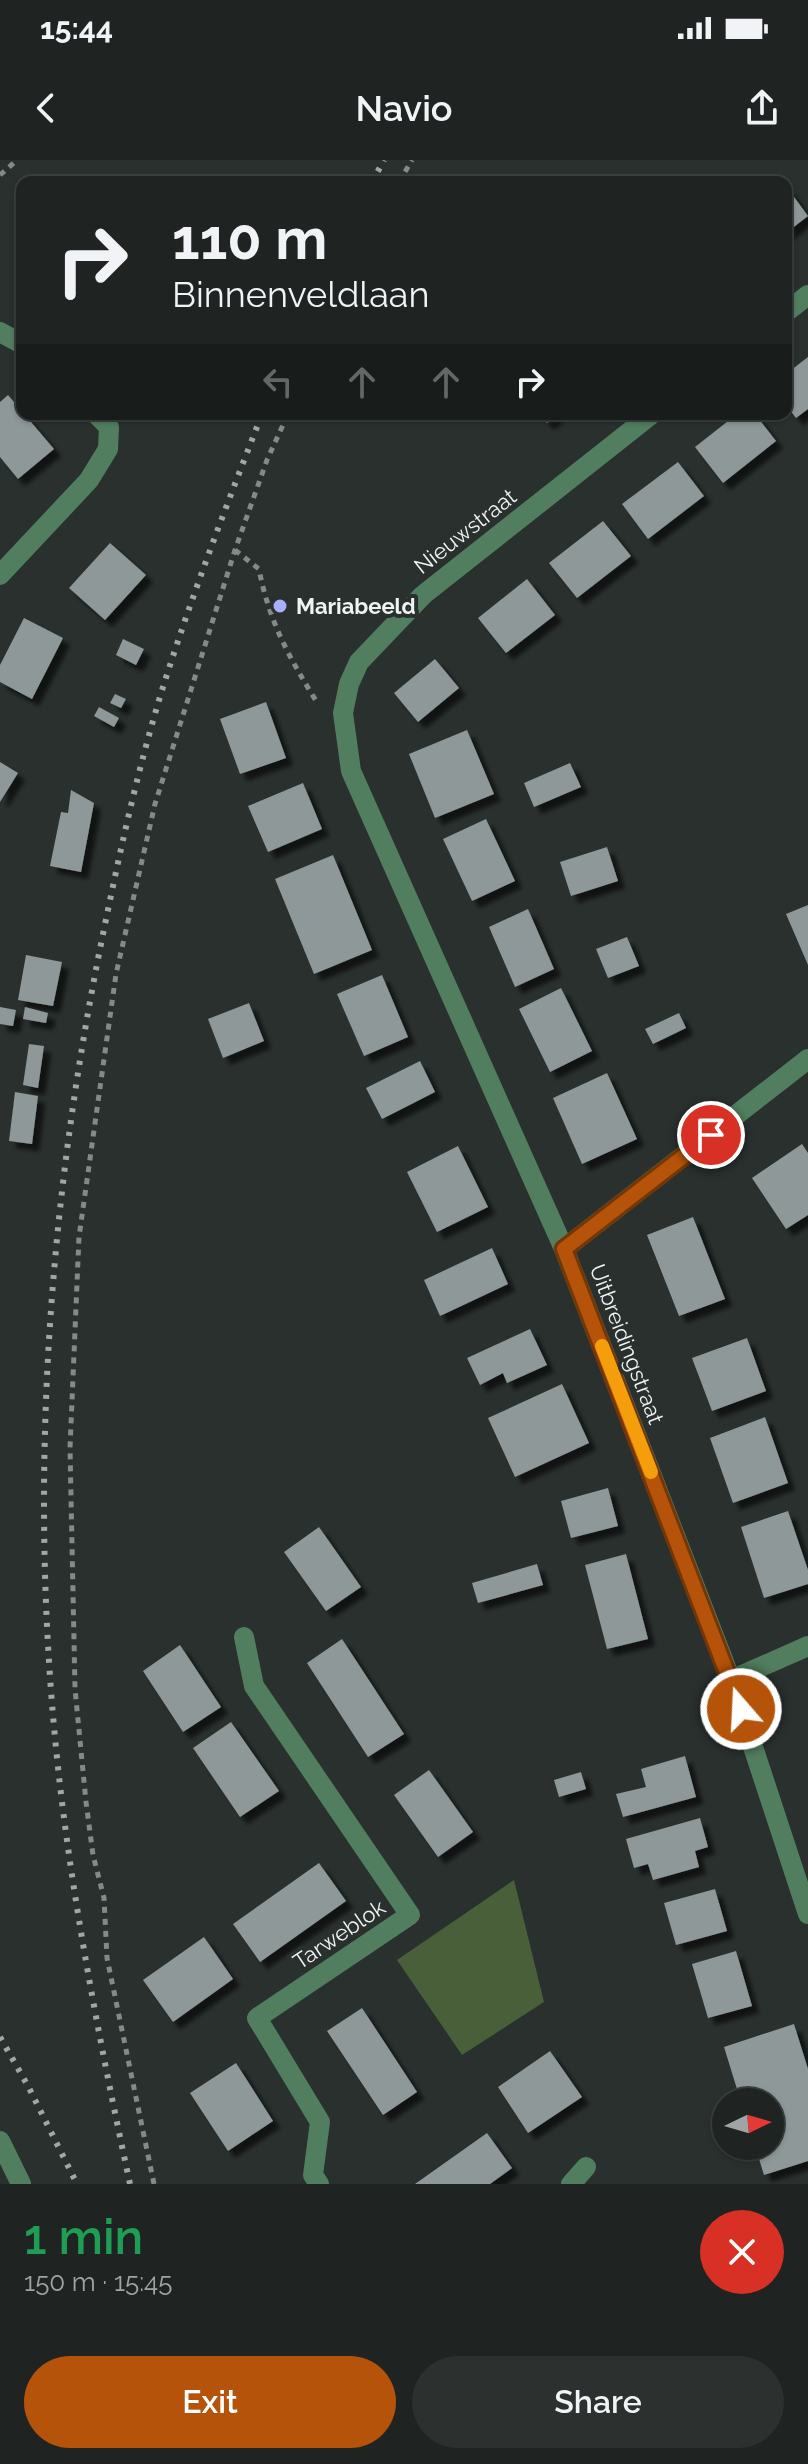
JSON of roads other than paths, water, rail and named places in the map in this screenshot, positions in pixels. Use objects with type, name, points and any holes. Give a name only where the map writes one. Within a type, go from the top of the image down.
[{"type":"street","points":[[792,307],[808,295]]},
{"type":"street","points":[[0,575],[89,480],[108,449],[109,427],[102,420]]},
{"type":"street","name":"Nieuwstraat","points":[[343,713],[349,684],[359,662],[423,595],[644,420]]},
{"type":"street","name":"Uitbreidingstraat","points":[[343,713],[351,771],[564,1249],[731,1680],[808,1914]]},
{"type":"street","points":[[564,1249],[808,1059]]},
{"type":"street","name":"Tarweblok","points":[[244,1637],[254,1686],[410,1915],[257,2018],[320,2122],[313,2175],[319,2184]]},
{"type":"street","points":[[731,1680],[808,1646]]},
{"type":"street","points":[[0,2141],[21,2184]]},
{"type":"street","points":[[571,2184],[586,2167]]},
{"type":"railway","points":[[375,176],[384,160]]},
{"type":"railway","points":[[130,2184],[77,1910],[52,1708],[44,1486],[47,1374],[55,1263],[83,1043],[109,903],[138,779],[186,618],[260,420]]},
{"type":"railway","points":[[0,2037],[77,2184]]},
{"type":"place","name":"Mariabeeld","points":[[280,606]]}]
